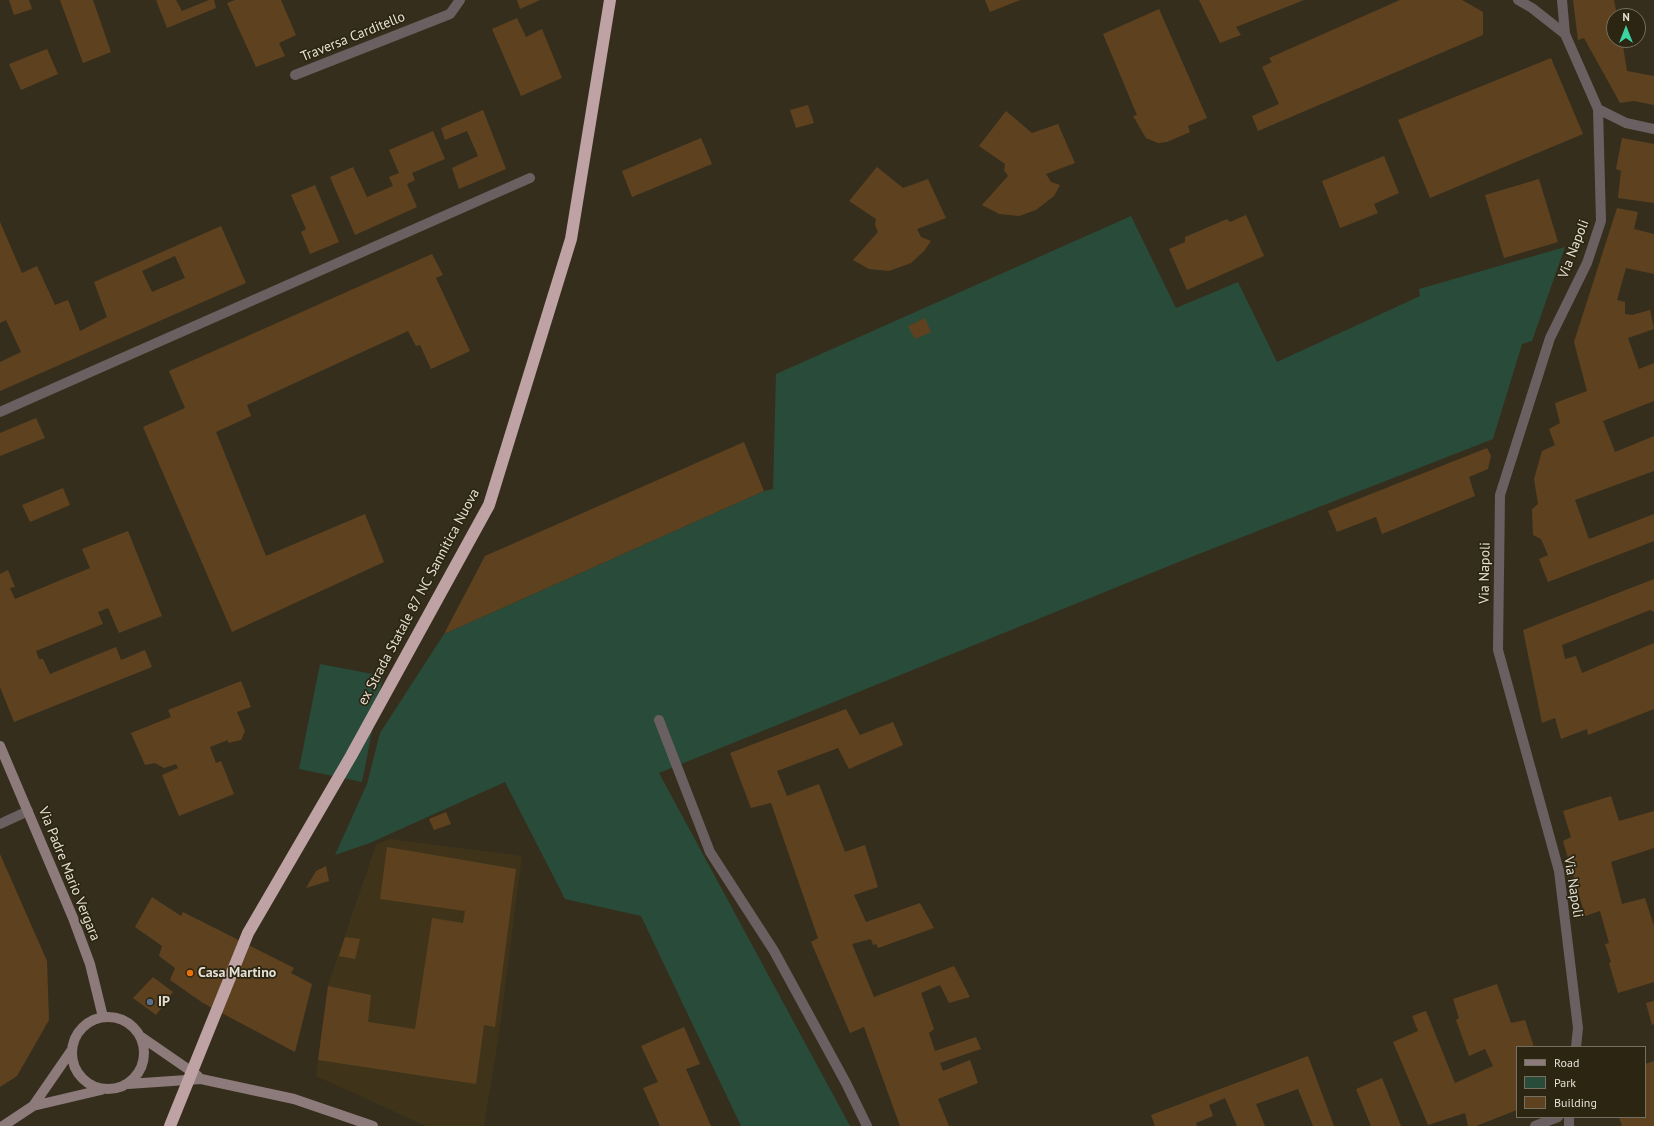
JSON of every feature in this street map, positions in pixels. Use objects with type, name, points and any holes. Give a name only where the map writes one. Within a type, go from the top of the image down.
[{"type":"highway","name":"ex Strada Statale 87 NC Sannitica Nuova","points":[[170,1126],[248,933],[351,756],[488,505],[571,239],[610,0]]},
{"type":"street","name":"Traversa Carditello","points":[[295,75],[450,14],[460,0]]},
{"type":"street","points":[[1518,0],[1532,8],[1565,34]]},
{"type":"street","points":[[1562,0],[1565,34],[1598,109],[1626,123],[1654,129]]},
{"type":"street","name":"Via Napoli","points":[[1576,1046],[1578,1028],[1559,872],[1498,650],[1500,495],[1550,338],[1587,263],[1601,221],[1598,109]]},
{"type":"street","points":[[0,412],[530,178]]},
{"type":"street","points":[[659,720],[710,852],[774,951],[846,1083],[867,1126]]},
{"type":"street","name":"Via Padre Mario Vergara","points":[[0,746],[74,918],[90,964],[103,1017]]},
{"type":"street","points":[[0,824],[28,811]]},
{"type":"street","points":[[33,1106],[71,1051],[76,1035],[80,1029],[86,1024],[103,1017],[112,1017],[128,1023],[140,1036],[201,1079]]},
{"type":"street","points":[[3,1126],[33,1106],[104,1090],[120,1088],[128,1084],[140,1071],[143,1063],[144,1045],[140,1036]]},
{"type":"street","points":[[71,1051],[71,1059],[77,1074],[89,1085],[104,1090]]},
{"type":"street","points":[[128,1084],[201,1079],[294,1098],[373,1126]]},
{"type":"street","points":[[1535,1126],[1555,1118]]},
{"type":"shaded area","points":[[389,839],[522,856],[500,1027],[484,1126],[426,1126],[316,1076],[328,985],[376,845]]},
{"type":"green space","points":[[1131,216],[1176,308],[1238,282],[1277,362],[1420,296],[1419,289],[1565,247],[1532,341],[1522,344],[1493,439],[1186,559],[659,773],[850,1126],[741,1126],[641,916],[565,899],[505,782],[370,843],[335,855],[367,784],[380,733],[444,634],[764,491],[773,489],[776,374]]},
{"type":"green space","points":[[320,664],[383,676],[362,782],[299,769]]},
{"type":"building","points":[[9,0],[29,0],[32,9],[14,15]]},
{"type":"building","points":[[60,0],[93,0],[111,52],[83,63]]},
{"type":"building","points":[[156,0],[176,0],[182,11],[209,0],[214,0],[216,8],[167,28]]},
{"type":"building","points":[[235,0],[281,0],[296,35],[279,43],[285,56],[256,67],[227,3]]},
{"type":"building","points":[[517,0],[540,0],[520,9]]},
{"type":"building","points":[[985,0],[1020,0],[990,12]]},
{"type":"building","points":[[1199,0],[1304,0],[1236,27],[1241,35],[1220,43]]},
{"type":"building","points":[[1400,0],[1462,0],[1483,12],[1483,35],[1258,131],[1252,116],[1279,104],[1262,67],[1272,62],[1269,58]]},
{"type":"building","points":[[1573,0],[1614,0],[1616,8],[1606,8],[1606,48],[1623,48],[1627,71],[1654,76],[1654,105],[1634,101],[1620,103],[1584,38],[1578,40]]},
{"type":"building","points":[[1159,9],[1207,118],[1188,126],[1190,132],[1167,142],[1158,143],[1146,138],[1133,116],[1137,115],[1103,34]]},
{"type":"building","points":[[517,18],[526,37],[542,29],[562,78],[521,96],[492,29]]},
{"type":"building","points":[[47,49],[58,74],[21,90],[9,64]]},
{"type":"building","points":[[1551,58],[1583,134],[1430,198],[1398,120]]},
{"type":"building","points":[[808,105],[814,123],[796,128],[790,110]]},
{"type":"building","points":[[483,110],[506,169],[459,189],[452,168],[478,156],[467,131],[445,140],[441,128]]},
{"type":"building","points":[[1006,111],[1032,133],[1058,124],[1075,163],[1046,174],[1051,182],[1060,185],[1054,196],[1036,210],[1019,216],[999,214],[982,205],[1008,176],[1004,170],[1005,164],[979,146]]},
{"type":"building","points":[[433,131],[445,159],[412,173],[415,180],[407,184],[417,207],[355,235],[330,177],[353,167],[367,197],[393,186],[389,177],[399,173],[389,150]]},
{"type":"building","points":[[701,138],[712,164],[632,197],[622,171]]},
{"type":"building","points":[[1622,138],[1654,144],[1654,203],[1618,198],[1621,171],[1616,169]]},
{"type":"building","points":[[1384,156],[1399,193],[1374,204],[1378,213],[1340,228],[1322,181]]},
{"type":"building","points":[[877,167],[903,188],[928,179],[946,218],[917,229],[921,237],[931,241],[924,251],[911,263],[889,271],[869,269],[853,260],[878,232],[875,225],[876,219],[849,201]]},
{"type":"building","points":[[1539,179],[1558,242],[1504,258],[1485,195]]},
{"type":"building","points":[[315,185],[339,242],[310,254],[301,232],[306,229],[291,195]]},
{"type":"building","points":[[1617,208],[1638,212],[1634,229],[1654,234],[1654,274],[1626,268],[1617,300],[1625,302],[1625,314],[1632,315],[1650,310],[1654,329],[1628,338],[1639,369],[1654,363],[1654,401],[1603,421],[1615,452],[1654,436],[1654,471],[1575,500],[1589,539],[1654,514],[1654,541],[1548,582],[1539,559],[1548,555],[1541,539],[1533,535],[1532,509],[1538,504],[1534,479],[1542,451],[1555,445],[1549,429],[1560,423],[1555,403],[1587,391],[1574,342]]},
{"type":"building","points":[[1246,215],[1264,256],[1187,290],[1169,249],[1185,242],[1185,237],[1227,219],[1230,222]]},
{"type":"building","points":[[0,222],[22,273],[37,266],[55,305],[68,300],[80,331],[107,317],[94,282],[221,226],[246,283],[0,391],[0,362],[21,352],[6,320],[0,323]],"holes":[[[175,256],[185,278],[152,292],[142,271]]]},
{"type":"building","points":[[432,254],[443,275],[436,278],[470,351],[431,369],[420,345],[416,346],[408,331],[247,405],[251,416],[216,432],[266,556],[365,514],[384,562],[232,632],[143,427],[185,408],[169,371]]},
{"type":"building","points":[[925,318],[931,332],[915,339],[908,326]]},
{"type":"building","points":[[36,418],[45,438],[0,456],[0,433]]},
{"type":"building","points":[[744,442],[764,491],[444,634],[485,556]]},
{"type":"building","points":[[1487,448],[1491,456],[1488,469],[1469,477],[1475,496],[1382,534],[1376,517],[1337,532],[1328,511]]},
{"type":"building","points":[[63,488],[70,505],[30,522],[22,505]]},
{"type":"building","points":[[128,531],[162,616],[119,633],[108,608],[98,612],[103,624],[36,651],[39,659],[43,659],[50,674],[116,647],[121,660],[145,650],[152,667],[14,722],[0,687],[0,574],[8,570],[15,587],[10,588],[15,599],[90,568],[82,549]]},
{"type":"building","points":[[1654,579],[1654,612],[1650,610],[1562,645],[1565,659],[1576,656],[1582,673],[1654,643],[1654,709],[1588,735],[1587,729],[1561,739],[1555,718],[1542,723],[1523,630]]},
{"type":"building","points":[[241,681],[251,707],[237,712],[245,731],[241,740],[228,743],[228,740],[210,747],[216,763],[221,761],[234,794],[179,816],[162,775],[178,768],[176,764],[164,768],[155,763],[145,765],[131,733],[171,717],[168,710]]},
{"type":"building","points":[[846,709],[860,735],[893,722],[903,745],[849,769],[838,748],[777,771],[787,796],[819,784],[845,852],[865,845],[878,887],[854,895],[866,922],[920,903],[934,928],[878,948],[876,944],[873,945],[871,939],[852,944],[874,997],[954,966],[970,997],[949,1003],[940,985],[921,993],[934,1029],[929,1033],[935,1051],[976,1037],[981,1049],[940,1063],[943,1071],[970,1060],[978,1083],[938,1099],[949,1126],[900,1126],[864,1027],[850,1033],[811,942],[818,938],[771,803],[751,808],[730,753]]},
{"type":"building","points":[[1611,796],[1619,821],[1654,811],[1654,848],[1611,862],[1622,904],[1645,898],[1654,926],[1654,982],[1618,993],[1609,963],[1611,962],[1605,944],[1609,943],[1600,911],[1585,916],[1563,841],[1571,837],[1563,811]]},
{"type":"building","points":[[446,812],[451,824],[434,830],[429,819]]},
{"type":"building","points":[[387,847],[516,869],[495,1027],[484,1025],[476,1084],[318,1060],[328,986],[371,995],[368,1022],[415,1029],[432,918],[463,923],[465,911],[380,899]]},
{"type":"building","points":[[0,854],[47,961],[49,1020],[17,1076],[0,1087]]},
{"type":"building","points":[[326,866],[329,881],[306,888],[316,871]]},
{"type":"building","points":[[152,897],[181,916],[183,912],[294,968],[291,973],[312,984],[295,1052],[203,1003],[170,980],[175,968],[159,956],[162,946],[135,927]]},
{"type":"building","points":[[345,937],[360,939],[355,959],[339,956]]},
{"type":"building","points":[[153,977],[173,992],[156,1015],[133,998]]},
{"type":"building","points":[[1497,984],[1511,1023],[1525,1020],[1534,1046],[1516,1046],[1516,1110],[1476,1126],[1468,1126],[1465,1113],[1428,1125],[1393,1042],[1418,1031],[1412,1016],[1426,1011],[1455,1083],[1493,1066],[1485,1049],[1469,1056],[1456,1020],[1459,1018],[1453,999]]},
{"type":"building","points":[[1654,1001],[1654,1024],[1652,1025],[1646,1003]]},
{"type":"building","points":[[684,1027],[700,1064],[686,1069],[711,1126],[660,1126],[643,1088],[658,1082],[641,1046]]},
{"type":"building","points":[[1308,1056],[1334,1126],[1313,1126],[1298,1089],[1256,1104],[1265,1126],[1237,1126],[1225,1098],[1209,1105],[1213,1116],[1196,1123],[1197,1126],[1155,1126],[1151,1115]]},
{"type":"building","points":[[1654,1061],[1654,1126],[1622,1126],[1619,1118],[1646,1118],[1646,1064]]},
{"type":"building","points":[[1382,1078],[1401,1126],[1371,1126],[1356,1089]]},
{"type":"place","name":"Casa Martino","points":[[190,973]]},
{"type":"place","name":"IP","points":[[150,1002]]}]
